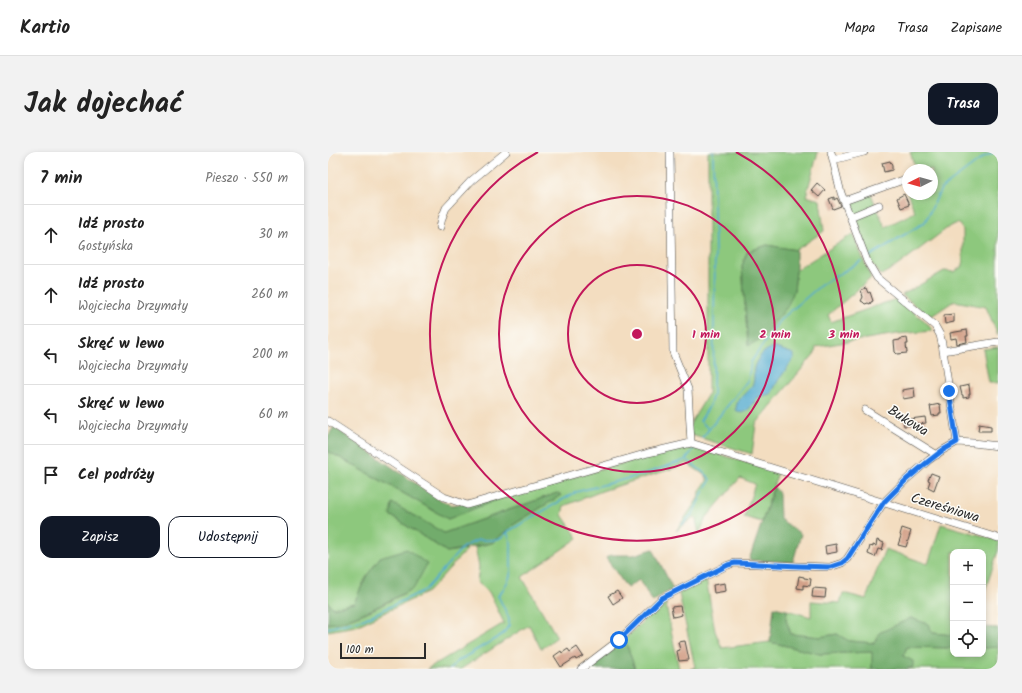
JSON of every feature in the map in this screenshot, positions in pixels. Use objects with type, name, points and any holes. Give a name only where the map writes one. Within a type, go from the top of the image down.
[{"type":"street","points":[[440,227],[446,208],[471,181],[506,152]]},
{"type":"street","points":[[328,421],[444,497],[467,505],[648,453],[691,443],[688,389],[673,352],[670,152]]},
{"type":"street","points":[[831,152],[841,193],[867,261],[877,278],[935,326],[940,334],[957,442]]},
{"type":"street","points":[[833,160],[864,152]]},
{"type":"street","points":[[844,201],[902,180]]},
{"type":"street","points":[[850,217],[879,205]]},
{"type":"street","points":[[943,351],[998,342]]},
{"type":"street","name":"Bukowa","points":[[865,410],[937,455]]},
{"type":"street","points":[[582,669],[619,640],[662,598],[728,565],[735,563],[830,567],[842,563],[847,559],[884,502],[907,479],[937,455],[957,442],[998,446]]},
{"type":"street","name":"Czereśniowa","points":[[691,443],[998,538]]},
{"type":"green space","points":[[708,152],[818,152],[806,196],[820,200],[824,231],[796,250],[767,245],[747,252],[742,266],[748,345],[794,291],[796,270],[853,234],[871,278],[828,315],[831,322],[896,299],[925,321],[933,331],[897,334],[816,347],[815,353],[756,424],[752,454],[685,433],[708,394]]},
{"type":"green space","points":[[910,152],[998,152],[998,335],[986,307],[954,301],[930,317],[902,295],[944,271],[954,272],[963,266],[963,230],[958,223],[950,226],[897,266],[881,275],[872,264],[849,203],[871,194],[885,227],[915,212],[910,200],[938,200],[938,164],[914,164]]},
{"type":"green space","points":[[767,245],[796,250],[794,291],[787,307],[762,338],[748,346],[742,266],[747,252]]},
{"type":"green space","points":[[998,347],[998,383],[989,383],[983,349]]},
{"type":"green space","points":[[334,427],[438,499],[452,505],[506,496],[448,519],[328,451],[328,436]]},
{"type":"green space","points":[[677,448],[702,449],[778,472],[762,522],[744,517],[755,484],[740,478],[706,518],[699,534],[695,516],[676,531],[697,500],[701,489],[707,481],[707,477],[687,463],[602,491],[564,506],[562,515],[578,538],[522,577],[557,637],[541,649],[529,625],[461,669],[427,669],[504,623],[489,592],[477,582],[479,567],[475,547],[492,543],[513,525],[561,495],[557,493],[444,533],[390,515],[447,552],[467,549],[428,592],[356,626],[328,631],[328,624],[351,618],[383,605],[414,588],[366,577],[354,603],[333,608],[328,602],[328,451],[448,519],[506,496]]},
{"type":"green space","points":[[774,487],[779,493],[780,519],[801,534],[793,562],[749,560]]},
{"type":"green space","points":[[557,493],[561,495],[513,525],[492,543],[447,552],[390,515],[392,503],[444,533]]},
{"type":"green space","points":[[941,524],[998,540],[998,551],[986,588],[986,549],[950,549],[950,635],[933,633],[911,618],[880,633],[874,643],[848,641],[837,634],[820,637],[791,634],[786,620],[787,610],[811,617],[811,601],[840,603],[843,593],[866,599],[885,549],[928,564]]},
{"type":"green space","points":[[407,549],[427,564],[414,588],[371,610],[341,622],[328,624],[328,602],[333,608],[354,603],[366,577],[380,557]]},
{"type":"green space","points":[[653,549],[673,589],[653,602],[639,580],[627,588],[606,558],[610,555],[634,555]]},
{"type":"green space","points":[[706,578],[715,631],[722,648],[770,642],[820,654],[873,652],[872,669],[690,669],[695,667],[679,594],[681,590]]},
{"type":"green space","points":[[665,600],[679,669],[635,669],[625,639]]},
{"type":"green space","points":[[774,607],[787,610],[786,620],[791,634],[820,637],[837,634],[849,641],[874,643],[879,633],[911,618],[928,624],[933,633],[950,635],[950,648],[907,647],[903,656],[913,661],[913,667],[906,669],[872,669],[872,652],[820,654],[770,642]]},
{"type":"green space","points":[[986,627],[998,628],[998,647],[986,648]]},
{"type":"green space","points":[[625,639],[635,669],[593,669],[591,665]]},
{"type":"green space","points":[[907,647],[950,648],[950,657],[986,657],[986,648],[998,647],[998,669],[906,669],[913,667],[903,656]]},
{"type":"water","points":[[773,347],[794,354],[794,358],[771,394],[758,397],[748,410],[742,413],[739,412],[736,410],[736,406],[753,384],[754,368],[757,361],[764,352]]},
{"type":"building","points":[[890,161],[892,170],[884,172],[882,163]]},
{"type":"building","points":[[817,183],[825,190],[819,197],[811,190]]},
{"type":"building","points":[[902,195],[902,200],[907,200],[909,205],[901,208],[897,198]]},
{"type":"building","points":[[834,197],[834,200],[837,198],[841,206],[833,209],[829,199]]},
{"type":"building","points":[[866,288],[868,293],[870,292],[873,301],[870,304],[865,304],[861,301],[863,297],[861,290]]},
{"type":"building","points":[[954,314],[954,322],[945,324],[944,315]]},
{"type":"building","points":[[967,330],[967,342],[957,344],[956,338],[951,339],[950,333]]},
{"type":"building","points":[[907,338],[907,353],[897,354],[895,352],[894,341]]},
{"type":"building","points":[[969,385],[969,397],[963,398],[960,387]]},
{"type":"building","points":[[914,388],[915,397],[903,399],[902,390]]},
{"type":"building","points":[[940,404],[941,413],[939,413],[939,415],[932,416],[930,406]]},
{"type":"building","points":[[925,417],[926,423],[904,426],[903,420]]},
{"type":"building","points":[[979,424],[991,426],[991,431],[978,431]]},
{"type":"building","points":[[931,473],[939,476],[934,490],[928,487],[930,481],[928,480]]},
{"type":"building","points":[[902,528],[911,531],[906,547],[898,545]]},
{"type":"building","points":[[877,540],[884,543],[882,550],[878,549],[875,557],[868,554],[870,546],[876,546]]},
{"type":"building","points":[[836,544],[837,552],[826,554],[825,546]]},
{"type":"building","points":[[799,576],[811,579],[810,586],[803,585],[803,589],[797,588]]},
{"type":"building","points":[[725,583],[726,591],[714,593],[713,585]]},
{"type":"building","points":[[813,588],[826,589],[825,598],[812,597]]},
{"type":"building","points":[[617,591],[622,598],[613,604],[608,596]]},
{"type":"building","points":[[680,606],[682,615],[673,617],[671,607]]},
{"type":"building","points":[[685,641],[689,660],[679,661],[677,651],[680,650],[678,642]]},
{"type":"building","points":[[577,647],[583,656],[576,660],[575,658],[561,667],[554,656],[561,651],[562,653],[568,649],[570,652]]},
{"type":"waterway","points":[[709,429],[700,421],[710,405],[713,394],[715,254],[713,152]]},
{"type":"waterway","points":[[870,256],[925,222],[941,189],[984,157],[995,152]]},
{"type":"waterway","points":[[702,438],[748,380],[751,362],[780,320],[821,285],[861,261]]},
{"type":"waterway","points":[[450,669],[458,661],[503,634],[509,625],[509,618],[498,596],[509,579],[511,571],[511,543],[507,532],[576,492],[641,475],[685,460],[694,449]]},
{"type":"waterway","points":[[682,525],[693,513],[710,480],[708,476],[686,459]]},
{"type":"waterway","points":[[328,628],[364,619],[425,590],[463,547],[478,540],[498,540],[507,532]]},
{"type":"route","points":[[619,640],[662,598],[722,567],[735,563],[830,567],[842,563],[847,559],[884,502],[907,479],[930,460],[957,442],[949,391]]}]
